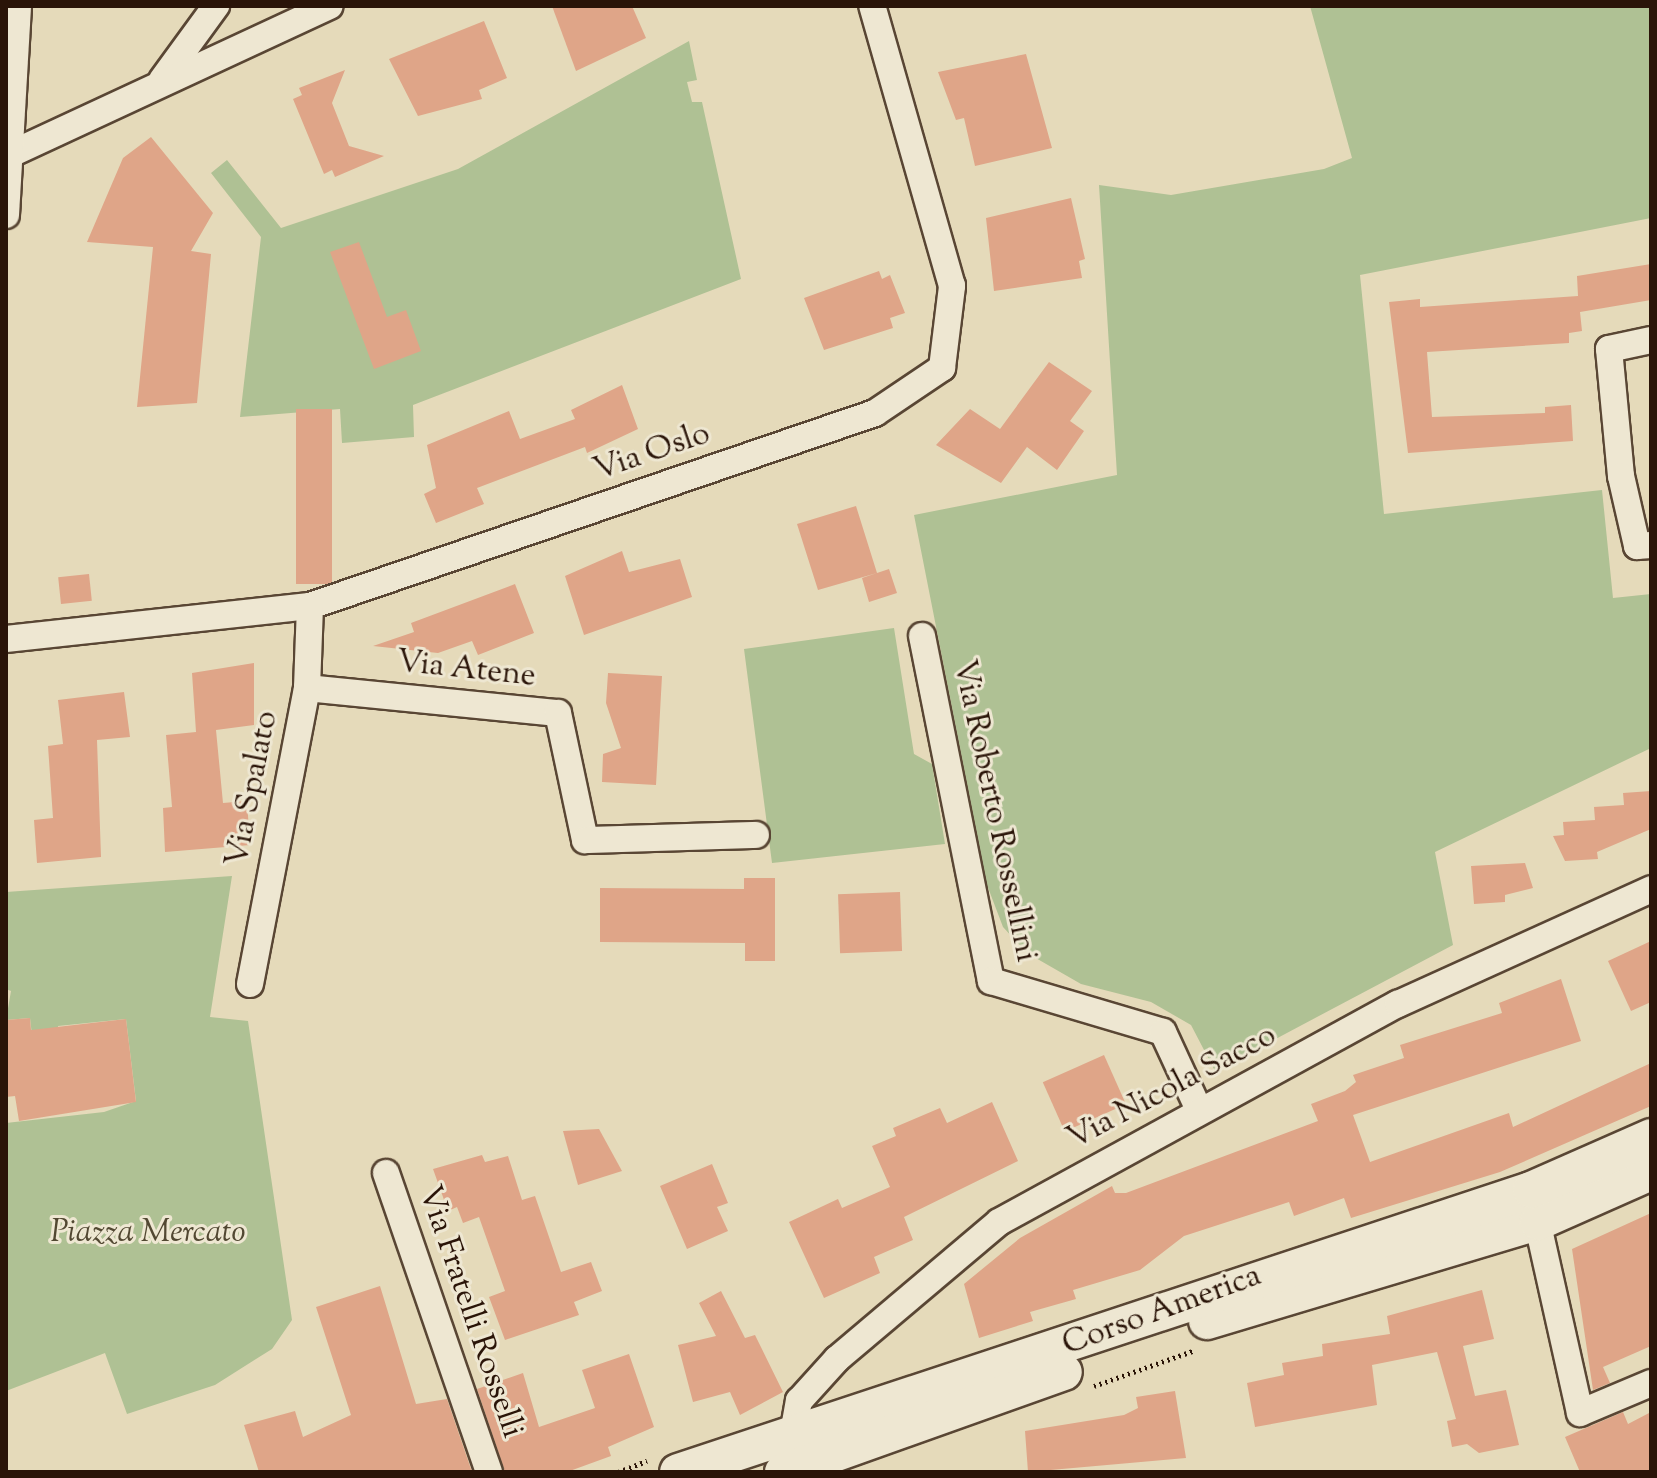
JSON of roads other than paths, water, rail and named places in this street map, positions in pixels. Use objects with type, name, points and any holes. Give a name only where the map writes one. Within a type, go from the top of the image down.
[{"type":"street","points":[[6,215],[13,153],[9,63],[18,6]]},
{"type":"street","points":[[160,83],[216,6]]},
{"type":"street","points":[[13,153],[160,83],[278,15],[330,6]]},
{"type":"street","name":"Via Oslo","points":[[6,639],[310,606],[875,413],[942,368],[952,286],[872,6]]},
{"type":"street","points":[[1651,340],[1609,349],[1621,476],[1637,546],[1651,545]]},
{"type":"street","name":"Via Spalato","points":[[250,984],[307,688],[310,606]]},
{"type":"street","name":"Via Roberto Rossellini","points":[[922,636],[991,981],[1163,1032],[1199,1110]]},
{"type":"street","name":"Via Atene","points":[[307,688],[558,713],[585,840],[756,835]]},
{"type":"street","name":"Via Nicola Sacco","points":[[794,1457],[799,1401],[837,1359],[999,1222],[1398,1004],[1651,889]]},
{"type":"street","name":"Corso America","points":[[1534,1206],[1651,1137]]},
{"type":"street","name":"Corso America","points":[[678,1472],[794,1457],[1534,1206],[1651,1172]]},
{"type":"street","name":"Via Fratelli Rosselli","points":[[386,1173],[489,1472]]},
{"type":"street","points":[[1534,1206],[1580,1413],[1651,1383]]},
{"type":"park label","name":"Piazza Mercato","points":[[148,1233]]}]
